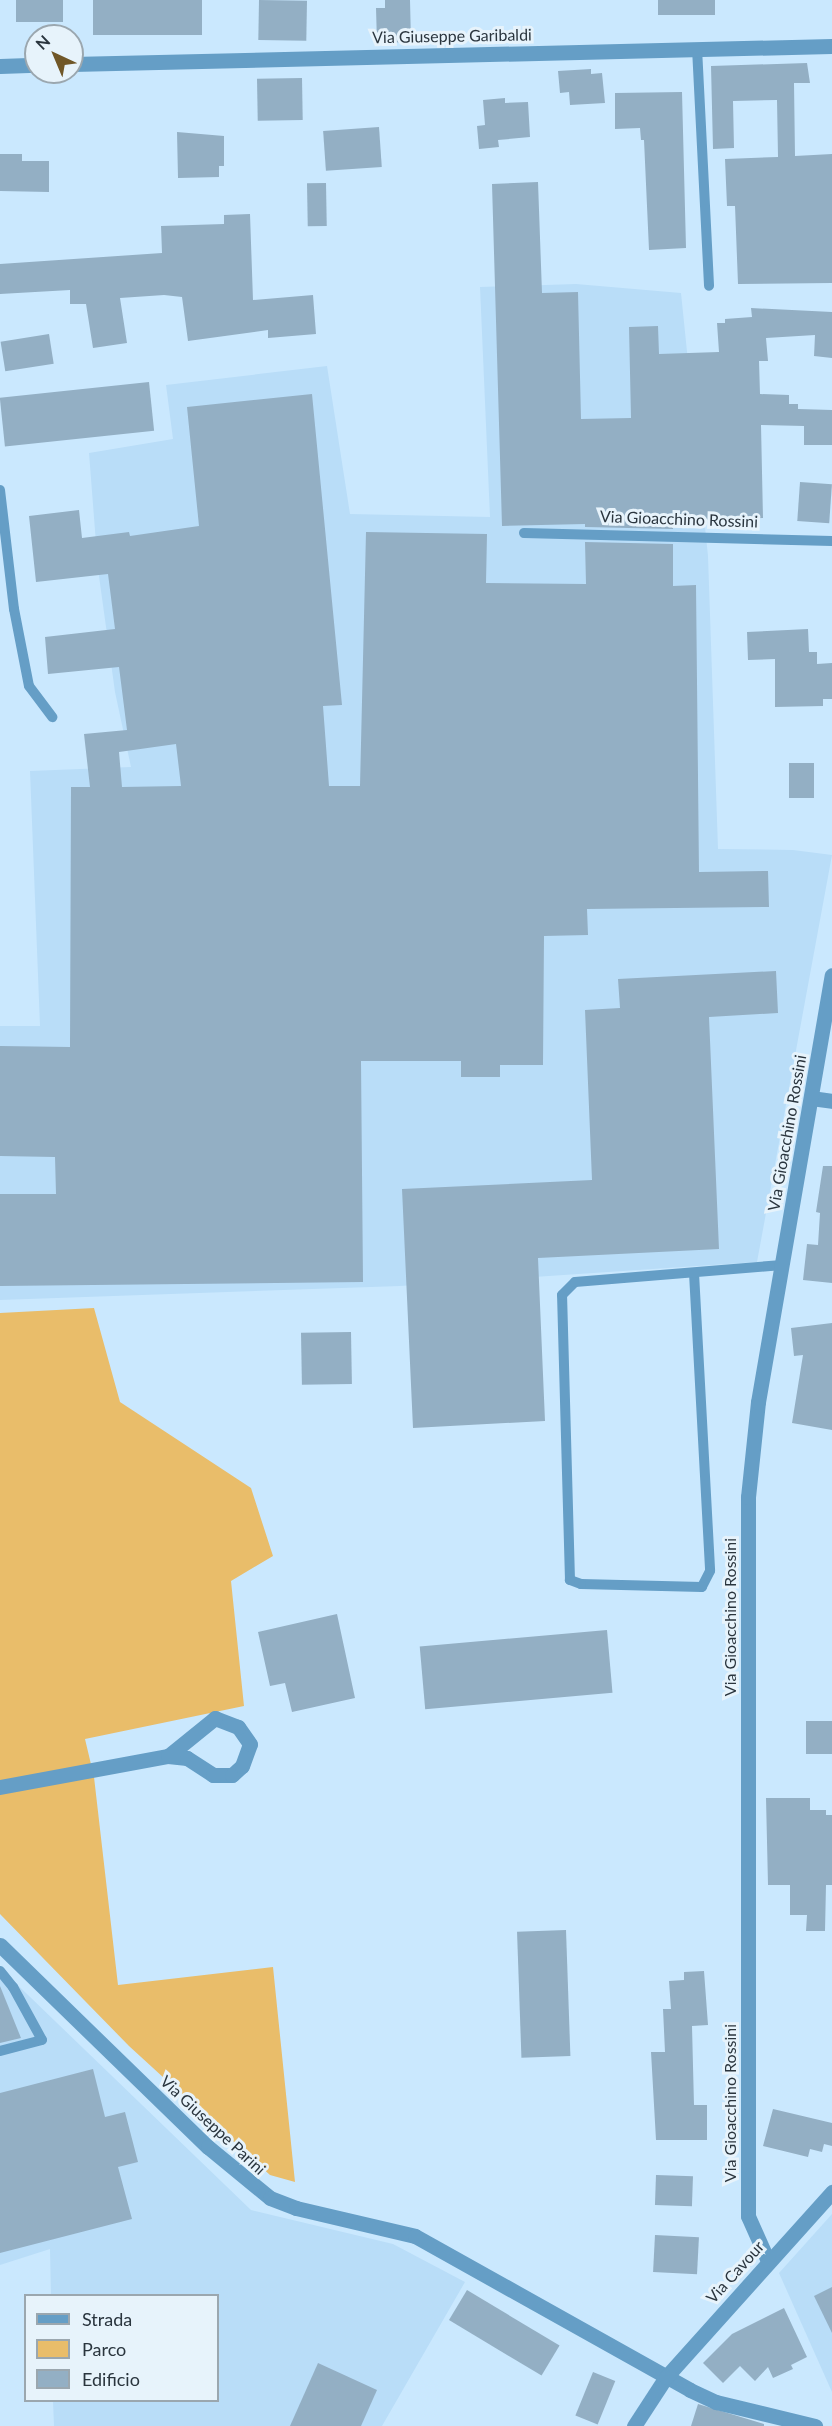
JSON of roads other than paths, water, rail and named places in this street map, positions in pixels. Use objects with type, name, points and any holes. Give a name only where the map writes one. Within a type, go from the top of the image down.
[{"type":"street","name":"Via Giuseppe Garibaldi","points":[[84,64],[832,46]]},
{"type":"street","points":[[0,66],[24,65]]},
{"type":"street","name":"Via Gioacchino Rossini","points":[[768,2261],[748,2216],[748,1497],[758,1402],[832,975]]},
{"type":"street","points":[[811,1098],[832,1101]]},
{"type":"street","points":[[0,1787],[168,1756],[187,1758],[213,1775],[231,1775],[242,1766],[250,1744],[238,1727],[215,1718],[168,1756]]},
{"type":"street","name":"Via Giuseppe Parini","points":[[0,1945],[208,2147],[257,2190],[290,2206],[394,2229],[424,2240],[666,2377],[716,2402],[815,2426]]},
{"type":"street","name":"Via Cavour","points":[[634,2426],[666,2377],[832,2192]]},
{"type":"lane","points":[[697,48],[709,286]]},
{"type":"lane","points":[[0,490],[14,609],[29,686],[52,717]]},
{"type":"lane","name":"Via Gioacchino Rossini","points":[[524,532],[832,541]]},
{"type":"lane","points":[[694,1273],[710,1571],[702,1587],[581,1584],[570,1580],[562,1295],[575,1282],[782,1265]]},
{"type":"lane","points":[[0,1971],[13,1987],[42,2040],[0,2051]]}]
